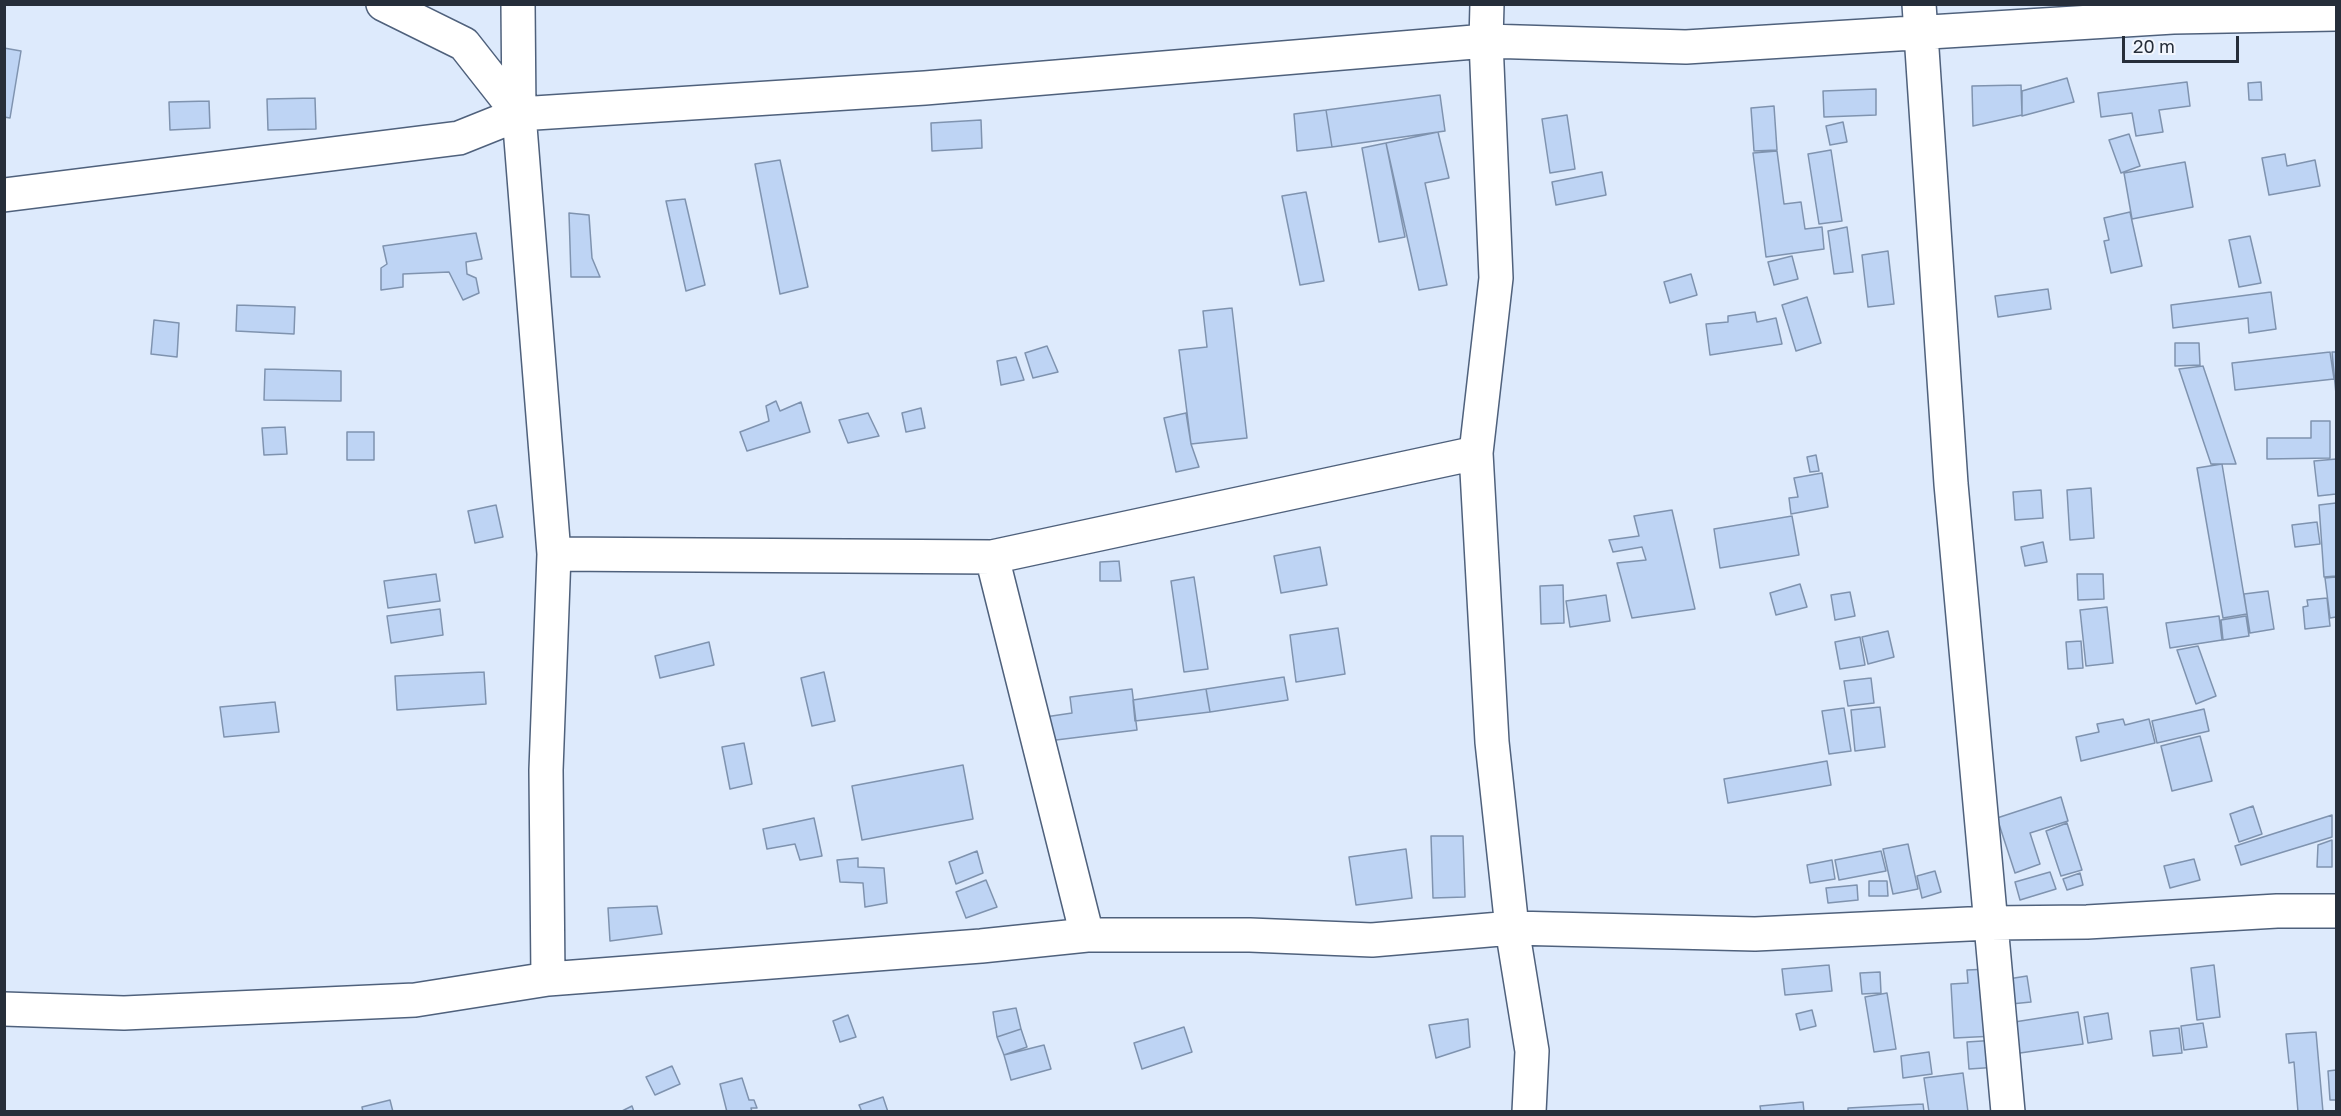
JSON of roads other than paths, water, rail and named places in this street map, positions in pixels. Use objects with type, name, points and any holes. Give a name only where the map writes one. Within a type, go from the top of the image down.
[{"type":"street","points":[[383,4],[464,44],[519,114]]},
{"type":"street","points":[[518,4],[519,114],[554,554],[546,770],[548,979]]},
{"type":"street","points":[[1487,4],[1486,41],[1496,278],[1476,453],[1492,742],[1512,927],[1532,1051],[1529,1112]]},
{"type":"street","points":[[4,195],[459,138],[519,114],[914,89],[1486,41],[1686,47],[1919,18],[2337,14]]},
{"type":"street","points":[[1919,18],[1951,484],[2008,1112]]},
{"type":"street","points":[[554,554],[992,557],[1476,453]]},
{"type":"street","points":[[992,557],[1088,935]]},
{"type":"street","points":[[4,1009],[124,1013],[415,1000],[548,979],[981,946],[1088,935],[1250,935],[1372,940],[1512,927],[1755,934],[1990,923],[2087,922],[2277,911],[2337,911]]}]
